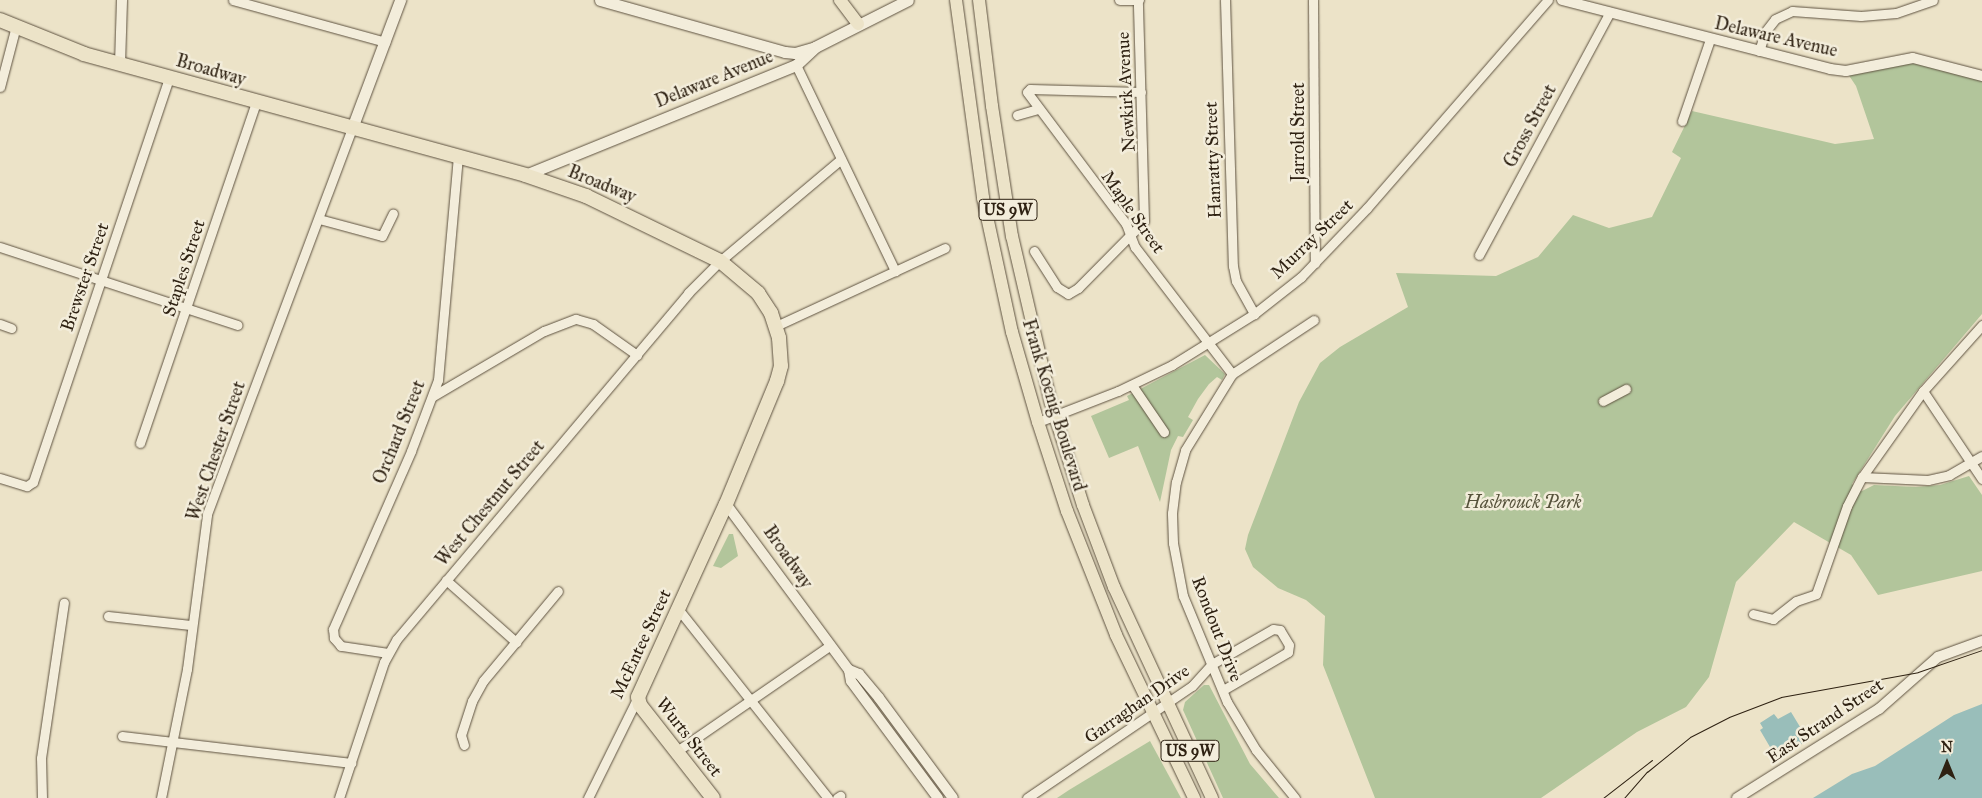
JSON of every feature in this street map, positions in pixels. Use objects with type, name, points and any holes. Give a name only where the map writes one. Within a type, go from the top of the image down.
[{"type":"highway","name":"Broadway","points":[[0,20],[62,46],[120,64],[525,175],[618,209],[720,261],[758,293],[776,326],[781,349],[777,381],[726,504]]},
{"type":"highway","name":"McEntee Street","points":[[638,697],[726,504]]},
{"type":"highway","name":"Wurts Street","points":[[638,697],[640,705],[713,798]]},
{"type":"main road","points":[[352,128],[400,0]]},
{"type":"main road","points":[[600,0],[785,52],[794,53],[815,47]]},
{"type":"main road","points":[[840,0],[858,24]]},
{"type":"main road","points":[[851,0],[858,24]]},
{"type":"main road","name":"Delaware Avenue","points":[[525,175],[796,65],[815,47],[908,0]]},
{"type":"main road","points":[[947,0],[969,109]]},
{"type":"main road","name":"Frank Koenig Boulevard","points":[[956,0],[969,109],[993,250],[1038,422],[1083,553],[1152,714],[1194,798]]},
{"type":"main road","name":"Frank Koenig Boulevard","points":[[979,0],[992,106],[1012,236],[1033,336],[1056,416],[1097,544],[1212,798]]},
{"type":"street","points":[[120,64],[122,0]]},
{"type":"street","points":[[233,0],[385,42]]},
{"type":"street","points":[[1120,0],[1138,0]]},
{"type":"street","name":"Newkirk Avenue","points":[[1034,250],[1065,295],[1078,288],[1131,236],[1145,218],[1138,0]]},
{"type":"street","name":"Hanratty Street","points":[[1225,0],[1233,266],[1236,281],[1254,314]]},
{"type":"street","name":"Jarrold Street","points":[[1313,0],[1315,263]]},
{"type":"street","name":"Murray Street","points":[[1038,422],[1132,385],[1209,343],[1254,314],[1315,263],[1507,50],[1548,0]]},
{"type":"street","name":"Delaware Avenue","points":[[1562,0],[1759,52],[1846,71],[1913,58],[1982,76]]},
{"type":"street","points":[[1759,52],[1765,32],[1775,19],[1792,11],[1861,16],[1896,14],[1933,0]]},
{"type":"street","name":"Gross Street","points":[[1479,255],[1610,12]]},
{"type":"street","points":[[0,87],[16,26]]},
{"type":"street","points":[[1682,121],[1710,39]]},
{"type":"street","points":[[796,65],[895,271]]},
{"type":"street","name":"Brewster Street","points":[[0,478],[30,485],[102,279],[169,78]]},
{"type":"street","name":"Maple Street","points":[[1141,92],[1030,89],[1027,94],[1126,224],[1136,247],[1209,343]]},
{"type":"street","name":"Staples Street","points":[[140,443],[188,308],[256,102]]},
{"type":"street","points":[[1017,115],[1038,108]]},
{"type":"street","name":"West Chester Street","points":[[161,798],[187,669],[190,625],[207,514],[352,128]]},
{"type":"street","name":"Orchard Street","points":[[388,653],[341,646],[334,638],[333,629],[433,396],[442,347],[458,158]]},
{"type":"street","name":"West Chestnut Street","points":[[339,798],[388,653],[446,580],[688,293],[720,261],[841,159]]},
{"type":"street","points":[[318,219],[382,236],[393,213]]},
{"type":"street","points":[[0,247],[237,324]]},
{"type":"street","points":[[776,326],[945,248]]},
{"type":"street","points":[[433,396],[544,330],[576,319],[593,324],[636,355]]},
{"type":"street","name":"Rondout Drive","points":[[1295,798],[1256,750],[1223,690],[1183,596],[1173,543],[1172,513],[1176,482],[1187,445],[1232,374],[1314,320]]},
{"type":"street","points":[[0,324],[11,328]]},
{"type":"street","points":[[1753,614],[1773,619],[1796,601],[1816,594],[1847,506],[1862,477],[1923,391],[1982,325]]},
{"type":"street","points":[[1209,343],[1232,374]]},
{"type":"street","points":[[1132,385],[1164,432]]},
{"type":"street","points":[[1602,401],[1626,389]]},
{"type":"street","points":[[1923,391],[1982,479]]},
{"type":"street","points":[[1862,477],[1921,482],[1949,476],[1982,456]]},
{"type":"street","name":"Broadway","points":[[726,504],[829,646],[849,670],[859,674],[879,698],[954,798]]},
{"type":"street","points":[[446,580],[516,642]]},
{"type":"street","points":[[464,745],[461,735],[472,701],[483,681],[558,591]]},
{"type":"street","points":[[42,798],[41,758],[64,602]]},
{"type":"street","points":[[679,610],[828,798]]},
{"type":"street","points":[[108,616],[190,625]]},
{"type":"street","name":"Garraghan Drive","points":[[1027,798],[1168,704],[1203,678],[1212,664],[1274,629],[1280,630],[1289,644],[1288,652],[1223,690]]},
{"type":"street","name":"East Strand Street","points":[[1737,798],[1879,709],[1938,657],[1982,641]]},
{"type":"street","points":[[677,752],[829,646]]},
{"type":"street","name":"Broadway","points":[[849,670],[851,682],[938,798]]},
{"type":"street","name":"McEntee Street","points":[[588,798],[638,697]]},
{"type":"street","points":[[122,736],[351,763]]},
{"type":"green space","name":"Hasbrouck Park","points":[[1898,58],[1982,76],[1982,314],[1895,416],[1852,484],[1862,491],[1874,485],[1916,487],[1940,485],[1969,476],[1982,495],[1982,571],[1878,595],[1851,555],[1794,522],[1736,582],[1709,677],[1686,707],[1637,732],[1541,798],[1375,798],[1323,665],[1325,616],[1306,600],[1278,588],[1253,567],[1245,549],[1248,535],[1299,402],[1320,363],[1340,347],[1408,307],[1396,273],[1496,276],[1538,257],[1573,215],[1609,228],[1652,217],[1681,158],[1672,152],[1692,111],[1835,144],[1874,139],[1856,86],[1846,71]]},
{"type":"green space","points":[[1205,355],[1225,374],[1222,380],[1217,377],[1209,384],[1188,417],[1193,420],[1183,437],[1178,436],[1171,450],[1160,502],[1138,446],[1109,458],[1091,416],[1129,400],[1127,396]]},
{"type":"green space","points":[[729,534],[733,534],[738,556],[721,568],[713,566]]},
{"type":"green space","points":[[1204,685],[1209,685],[1250,764],[1279,798],[1223,798],[1183,710],[1185,702]]},
{"type":"green space","points":[[1150,741],[1181,798],[1057,798],[1069,790]]},
{"type":"water","points":[[1982,704],[1982,798],[1813,798],[1852,774],[1875,766],[1954,715]]},
{"type":"water","points":[[1791,712],[1808,740],[1777,759],[1760,730],[1763,728],[1760,723],[1774,714],[1778,719]]},
{"type":"tram line","points":[[1624,798],[1647,772],[1690,737],[1729,717],[1781,697],[1918,672],[1982,650]]},
{"type":"tram line","points":[[1603,798],[1652,760]]}]
